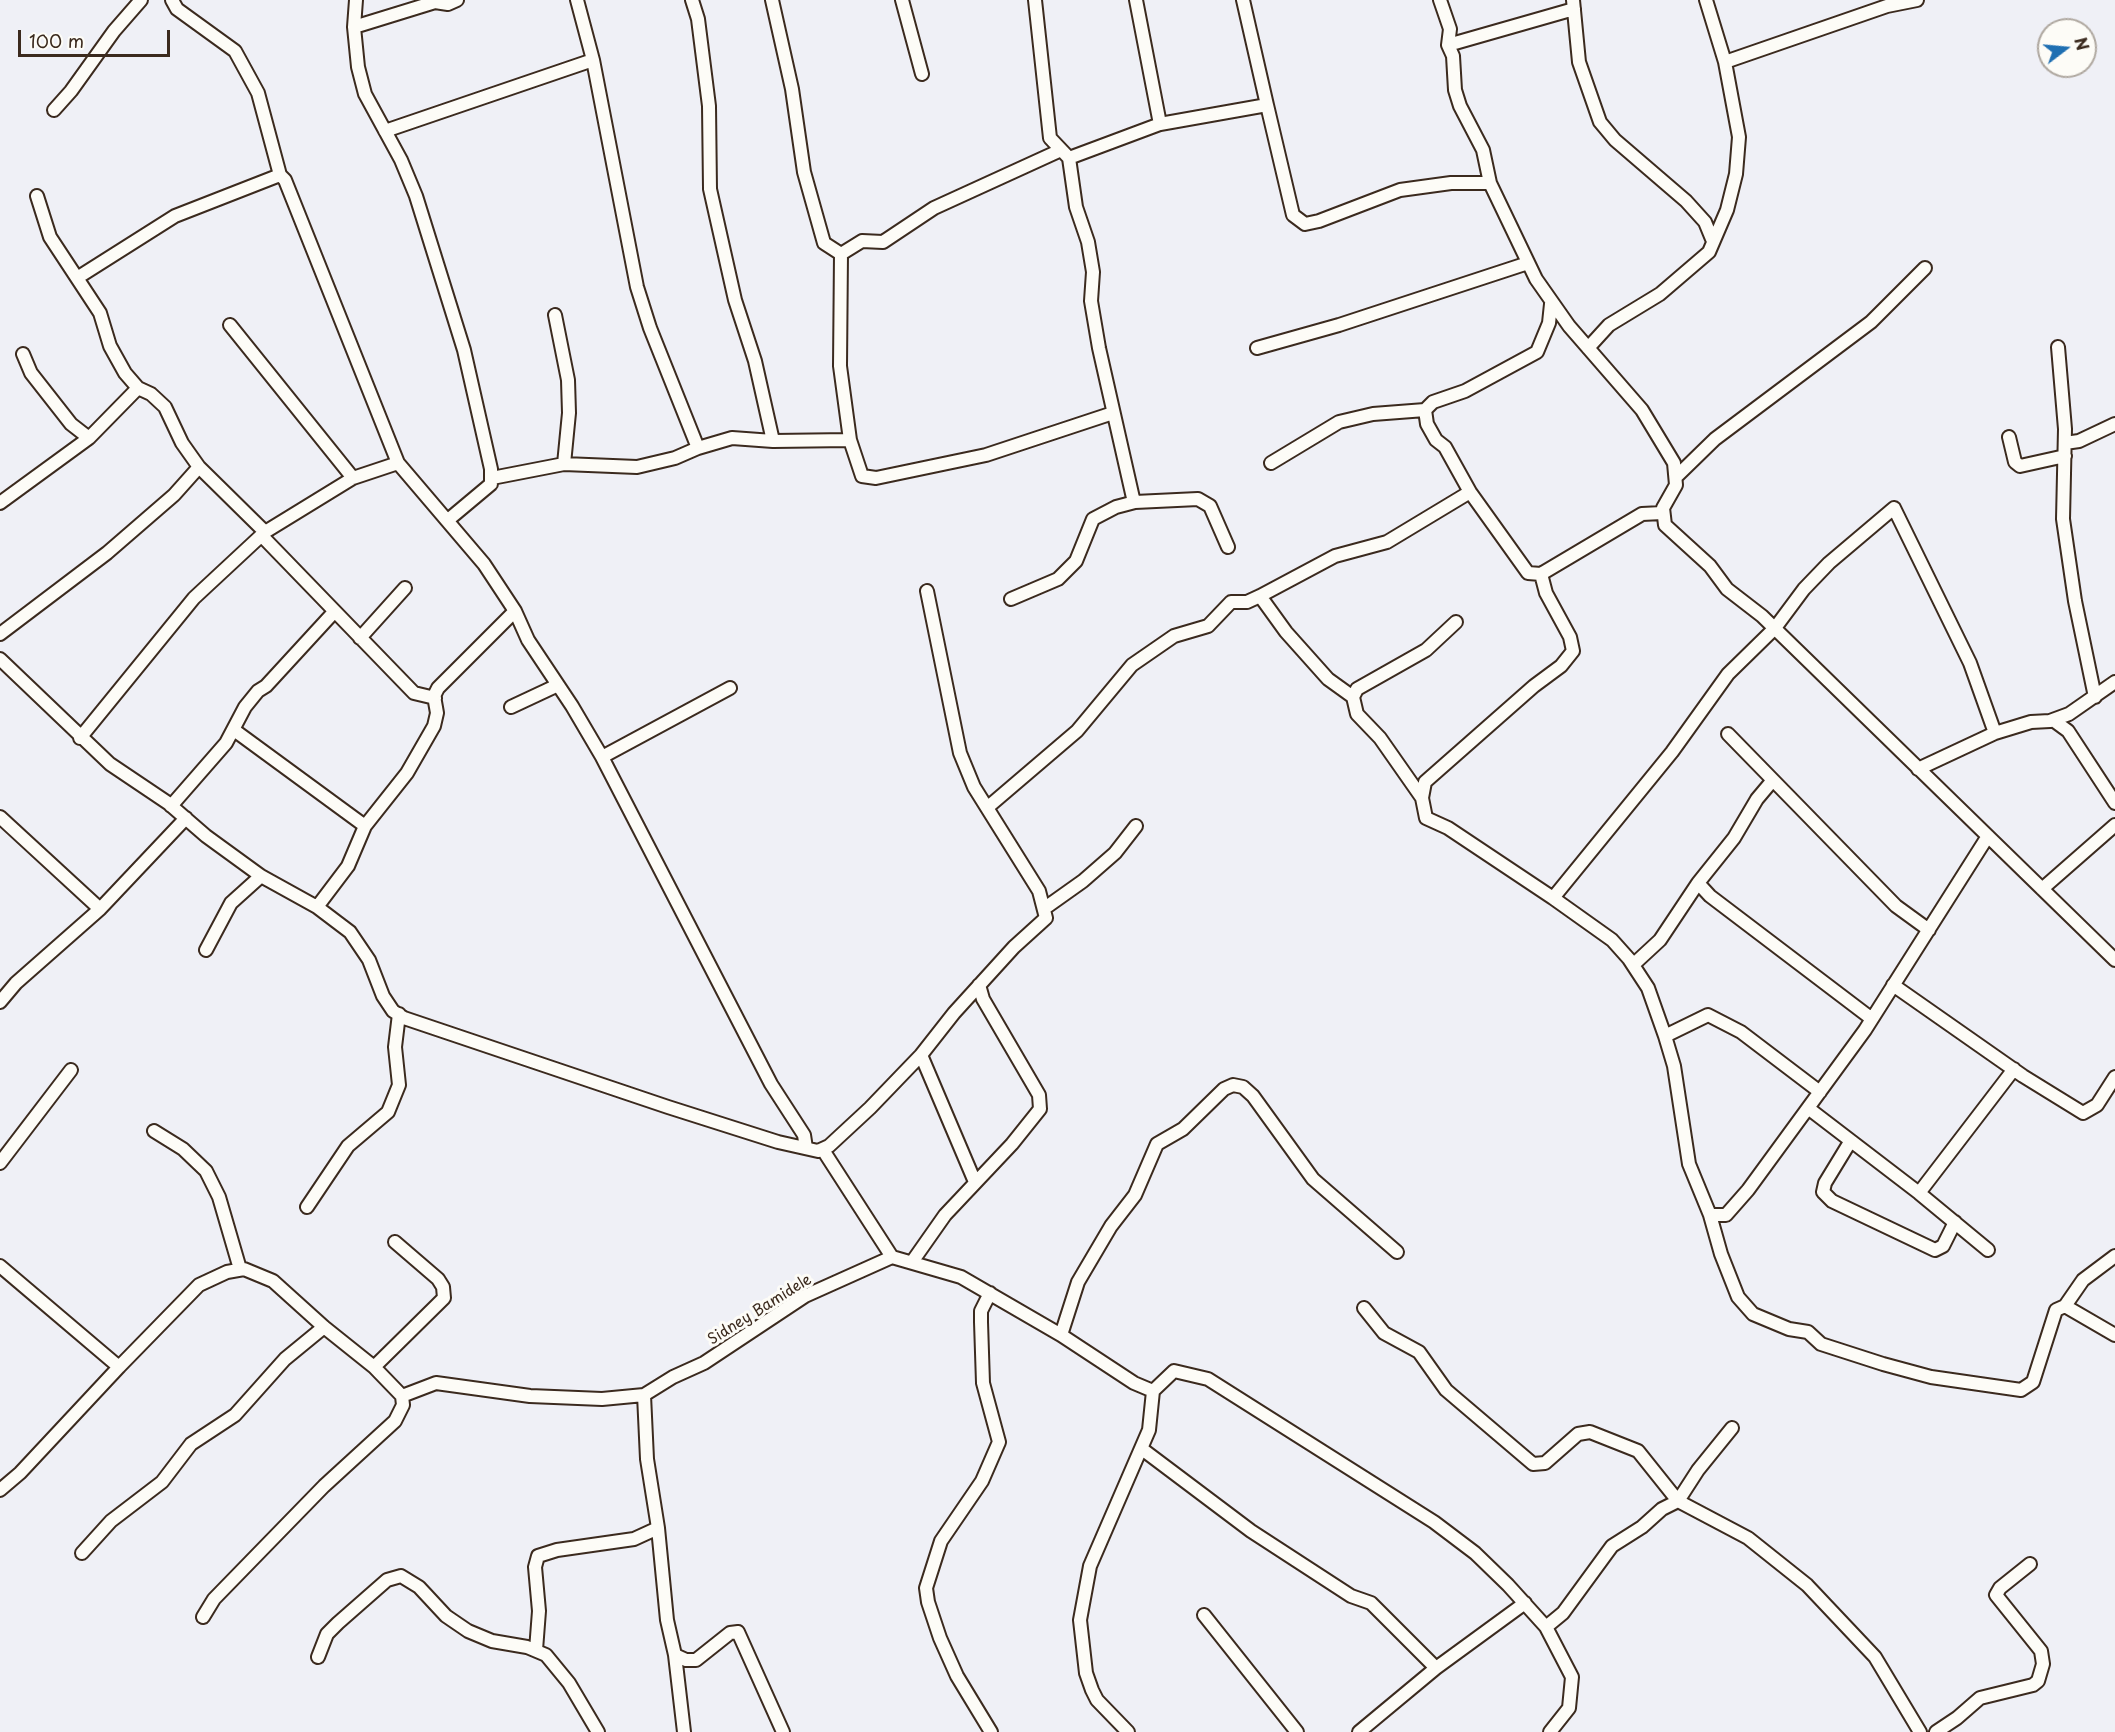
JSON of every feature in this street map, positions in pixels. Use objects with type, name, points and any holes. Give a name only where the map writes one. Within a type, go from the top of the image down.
[{"type":"street","points":[[54,110],[71,91],[114,31],[141,0]]},
{"type":"street","points":[[171,0],[177,9],[234,51],[258,93],[280,175],[285,180],[398,463],[484,564],[515,611],[528,639],[602,757],[771,1084],[804,1135],[806,1148]]},
{"type":"street","points":[[356,0],[354,27],[358,68],[365,94],[401,160],[416,196],[460,339],[492,478],[491,484],[448,520]]},
{"type":"street","points":[[354,27],[435,2],[448,4],[457,0]]},
{"type":"street","points":[[577,0],[593,60],[637,287],[650,328],[698,448]]},
{"type":"street","points":[[692,0],[698,19],[709,106],[710,189],[735,300],[755,361],[773,441]]},
{"type":"street","points":[[772,0],[792,89],[804,172],[824,243],[841,254]]},
{"type":"street","points":[[902,0],[922,74]]},
{"type":"street","points":[[1035,0],[1050,138],[1065,154],[1076,207],[1088,242],[1093,272],[1091,301],[1113,413],[1135,502]]},
{"type":"street","points":[[1136,0],[1160,124]]},
{"type":"street","points":[[1243,0],[1293,215],[1305,224],[1319,221],[1400,190],[1451,183],[1490,183]]},
{"type":"street","points":[[1440,0],[1450,29],[1448,45],[1453,56],[1455,90],[1460,106],[1483,150],[1490,183],[1528,264],[1551,304],[1642,410],[1668,449],[1677,476],[1676,485],[1662,513],[1665,525],[1710,566],[1727,590],[1774,628],[2115,960]]},
{"type":"street","points":[[1588,348],[1610,325],[1660,294],[1709,252],[1712,239],[1727,210],[1736,174],[1739,137],[1725,62],[1706,0]]},
{"type":"street","points":[[1725,62],[1887,6],[1917,0]]},
{"type":"street","points":[[1448,45],[1573,4],[1579,62],[1600,122],[1615,140],[1686,201],[1705,222],[1712,239]]},
{"type":"street","points":[[385,131],[593,60]]},
{"type":"street","points":[[841,254],[862,241],[884,242],[934,208],[1065,154],[1160,124],[1267,105]]},
{"type":"street","points":[[77,278],[175,216],[280,175]]},
{"type":"street","points":[[37,196],[50,237],[100,313],[110,346],[125,373],[138,388],[151,394],[165,407],[182,443],[200,466],[334,612],[414,693],[435,698]]},
{"type":"street","points":[[841,254],[840,366],[850,440],[862,476],[876,478],[986,455],[1113,413]]},
{"type":"street","points":[[1257,348],[1339,325],[1528,264]]},
{"type":"street","points":[[1677,476],[1715,439],[1871,322],[1925,268]]},
{"type":"street","points":[[1271,463],[1339,422],[1373,414],[1425,410],[1433,402],[1465,391],[1537,352],[1550,323],[1551,304]]},
{"type":"street","points":[[555,315],[568,380],[569,413],[564,464]]},
{"type":"street","points":[[1550,323],[1564,319]]},
{"type":"street","points":[[230,325],[353,478]]},
{"type":"street","points":[[2058,346],[2065,443],[2063,519],[2095,697]]},
{"type":"street","points":[[23,354],[31,373],[71,424],[89,438]]},
{"type":"street","points":[[0,503],[89,438],[138,388]]},
{"type":"street","points":[[1425,410],[1427,424],[1436,440],[1445,447],[1470,492],[1524,570],[1541,574],[1632,519],[1649,512],[1662,513]]},
{"type":"street","points":[[2065,443],[2098,434],[2115,424]]},
{"type":"street","points":[[2009,437],[2015,462],[2020,466],[2065,456]]},
{"type":"street","points":[[492,478],[564,464],[637,467],[675,458],[698,448],[732,438],[773,441],[850,440]]},
{"type":"street","points":[[80,738],[194,598],[264,534],[353,478],[398,463]]},
{"type":"street","points":[[0,634],[107,553],[174,495],[200,466]]},
{"type":"street","points":[[988,807],[1077,731],[1132,665],[1174,636],[1208,626],[1231,602],[1246,602],[1260,596],[1335,556],[1387,542],[1470,492]]},
{"type":"street","points":[[1011,599],[1058,579],[1076,561],[1093,519],[1116,507],[1135,502],[1198,499],[1210,506],[1228,547]]},
{"type":"street","points":[[1553,898],[1672,752],[1728,674],[1774,628],[1804,589],[1829,563],[1894,508],[1970,663],[1995,733]]},
{"type":"street","points":[[1541,574],[1549,599],[1573,645],[1572,654],[1425,782],[1422,798],[1426,818],[1448,828],[1612,940],[1648,987],[1674,1066],[1689,1164],[1715,1215],[1713,1228],[1738,1297],[1753,1314],[1789,1329],[1808,1332],[1821,1344],[1931,1377],[2021,1390],[2027,1389],[2032,1382],[2056,1310],[2065,1306],[2084,1280],[2115,1256]]},
{"type":"street","points":[[360,638],[405,588]]},
{"type":"street","points":[[0,659],[80,738],[117,770],[171,806],[206,836],[261,876],[317,907],[358,941],[369,960],[382,996],[399,1014],[668,1107],[778,1142],[823,1150],[870,1108],[921,1055],[979,985],[1014,947],[1046,918],[1039,891],[974,787],[957,744],[942,658],[927,591]]},
{"type":"street","points":[[1260,596],[1286,632],[1328,679],[1353,697]]},
{"type":"street","points":[[317,907],[348,866],[365,826],[407,773],[434,726],[437,713],[435,698],[438,688],[482,641],[515,611]]},
{"type":"street","points":[[171,806],[226,743],[258,691],[266,686],[334,612]]},
{"type":"street","points":[[1422,798],[1380,738],[1357,714],[1353,697],[1356,689],[1426,650],[1456,622]]},
{"type":"street","points":[[1918,769],[1995,733],[2031,722],[2053,720],[2069,714],[2115,682]]},
{"type":"street","points":[[511,706],[558,685]]},
{"type":"street","points":[[602,757],[730,688]]},
{"type":"street","points":[[2068,731],[2069,714]]},
{"type":"street","points":[[2053,720],[2068,731],[2115,803]]},
{"type":"street","points":[[234,730],[365,826]]},
{"type":"street","points":[[1728,734],[1896,906],[1929,930]]},
{"type":"street","points":[[1633,965],[1660,940],[1698,883],[1734,838],[1757,799],[1773,780]]},
{"type":"street","points":[[0,817],[100,909]]},
{"type":"street","points":[[0,1002],[16,983],[100,909],[186,818]]},
{"type":"street","points":[[2042,889],[2115,825]]},
{"type":"street","points":[[1045,908],[1083,881],[1114,854],[1136,826]]},
{"type":"street","points":[[1715,1215],[1733,1208],[1820,1092],[1872,1019],[1988,836]]},
{"type":"street","points":[[206,950],[231,903],[261,876]]},
{"type":"street","points":[[1698,883],[1710,896],[1872,1019]]},
{"type":"street","points":[[912,1262],[945,1215],[1033,1120],[1040,1109],[1040,1099],[983,999],[979,985]]},
{"type":"street","points":[[1893,985],[2014,1069],[2083,1113],[2097,1105],[2115,1077]]},
{"type":"street","points":[[969,997],[983,999]]},
{"type":"street","points":[[307,1207],[348,1146],[388,1112],[399,1085],[395,1047],[399,1014]]},
{"type":"street","points":[[1665,1036],[1708,1014],[1742,1032],[1820,1092]]},
{"type":"street","points":[[921,1055],[975,1182]]},
{"type":"street","points":[[1919,1193],[2014,1069]]},
{"type":"street","points":[[0,1163],[71,1070]]},
{"type":"street","points":[[1061,1335],[1078,1282],[1111,1226],[1143,1181],[1145,1170],[1157,1144],[1183,1128],[1224,1089],[1233,1085],[1243,1087],[1253,1096],[1313,1179],[1397,1252]]},
{"type":"street","points":[[1808,1108],[1919,1193],[1988,1250]]},
{"type":"street","points":[[154,1131],[183,1149],[206,1171],[219,1197],[240,1269]]},
{"type":"street","points":[[1850,1142],[1825,1184],[1824,1192],[1832,1201],[1935,1250],[1940,1250],[1943,1246],[1955,1222]]},
{"type":"street","points":[[823,1150],[892,1257],[961,1277],[1061,1335],[1134,1383],[1153,1391]]},
{"type":"street","points":[[374,1367],[444,1298],[443,1287],[438,1278],[395,1242]]},
{"type":"street","name":"Sidney Bamidele","points":[[644,1395],[673,1377],[704,1363],[805,1296],[892,1257]]},
{"type":"street","points":[[0,1266],[119,1367]]},
{"type":"street","points":[[0,1490],[48,1444],[199,1285],[240,1269],[273,1281],[324,1327],[374,1367],[402,1396],[404,1405],[395,1421],[324,1486],[214,1599],[203,1617]]},
{"type":"street","points":[[990,1293],[981,1311],[983,1383],[999,1442],[982,1481],[941,1541],[926,1588],[934,1620],[957,1676],[991,1732]]},
{"type":"street","points":[[2065,1306],[2115,1335]]},
{"type":"street","points":[[1364,1308],[1384,1333],[1419,1352],[1438,1380],[1459,1403],[1533,1464],[1545,1463],[1578,1434],[1590,1432],[1638,1451],[1678,1501],[1748,1538],[1807,1585],[1875,1657],[1920,1732]]},
{"type":"street","points":[[82,1553],[111,1521],[162,1482],[190,1444],[235,1415],[285,1359],[324,1327]]},
{"type":"street","points":[[1128,1732],[1097,1700],[1092,1690],[1086,1673],[1080,1620],[1090,1566],[1149,1430],[1153,1391],[1173,1371],[1199,1376],[1222,1386],[1434,1522],[1475,1553],[1546,1627],[1572,1677],[1569,1708],[1550,1732]]},
{"type":"street","points":[[402,1396],[436,1383],[530,1396],[602,1399],[644,1395],[647,1459],[658,1528],[668,1620],[680,1680],[684,1732]]},
{"type":"street","points":[[1546,1627],[1563,1613],[1612,1546],[1642,1527],[1662,1509],[1678,1501],[1698,1470],[1732,1428]]},
{"type":"street","points":[[1142,1449],[1251,1531],[1351,1596],[1371,1603],[1436,1668]]},
{"type":"street","points":[[536,1650],[539,1611],[535,1567],[538,1556],[557,1550],[634,1539],[658,1528]]},
{"type":"street","points":[[1935,1732],[1957,1718],[1980,1698],[2033,1685],[2038,1681],[2043,1664],[2041,1651],[1996,1595],[2000,1588],[2030,1564]]},
{"type":"street","points":[[318,1657],[327,1634],[387,1580],[398,1575],[407,1578],[446,1616],[468,1631],[492,1641],[536,1650],[553,1661],[598,1732]]},
{"type":"street","points":[[1359,1732],[1436,1668],[1525,1604]]},
{"type":"street","points":[[1204,1615],[1297,1732]]},
{"type":"street","points":[[675,1655],[686,1660],[696,1660],[730,1633],[738,1632],[783,1732]]}]
